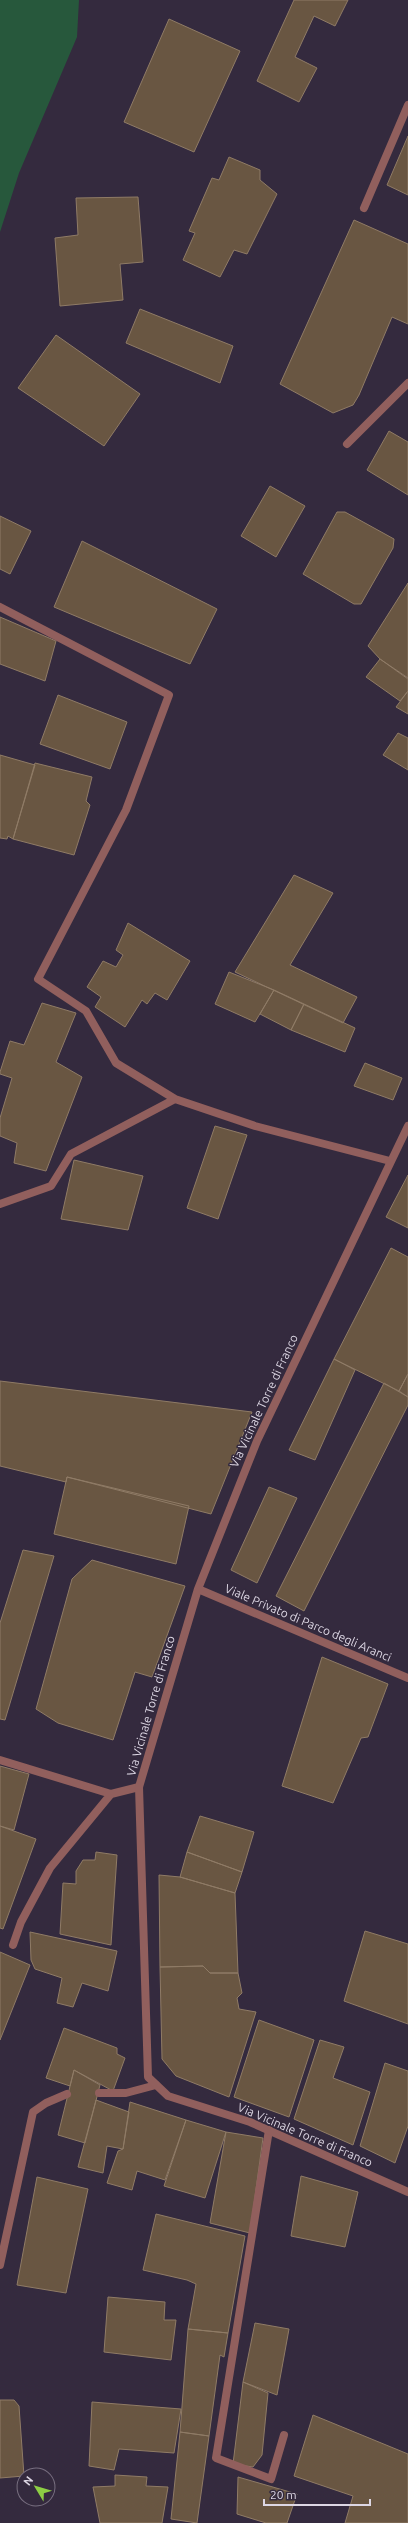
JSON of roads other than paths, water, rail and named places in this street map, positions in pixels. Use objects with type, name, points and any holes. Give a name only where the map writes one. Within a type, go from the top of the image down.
[{"type":"street","points":[[364,208],[408,105]]},
{"type":"street","points":[[347,444],[408,383]]},
{"type":"street","points":[[0,607],[169,695],[126,810],[38,979],[86,1010],[116,1064],[174,1099],[256,1126],[390,1161]]},
{"type":"street","points":[[0,1204],[51,1186],[72,1154],[174,1099]]},
{"type":"street","name":"Via Vicinale Torre di Franco","points":[[408,1126],[257,1441],[198,1589],[139,1787],[148,2077],[168,2096],[250,2122],[408,2192]]},
{"type":"street","name":"Viale Privato di Parco degli Aranci","points":[[198,1589],[408,1678]]},
{"type":"street","points":[[0,1760],[111,1794],[139,1787]]},
{"type":"street","points":[[13,1944],[21,1922],[50,1868],[111,1794]]},
{"type":"street","points":[[99,2093],[126,2093],[156,2085]]},
{"type":"street","points":[[0,2265],[33,2112],[46,2103],[67,2094]]},
{"type":"street","points":[[270,2130],[216,2458],[272,2479],[284,2435]]}]
